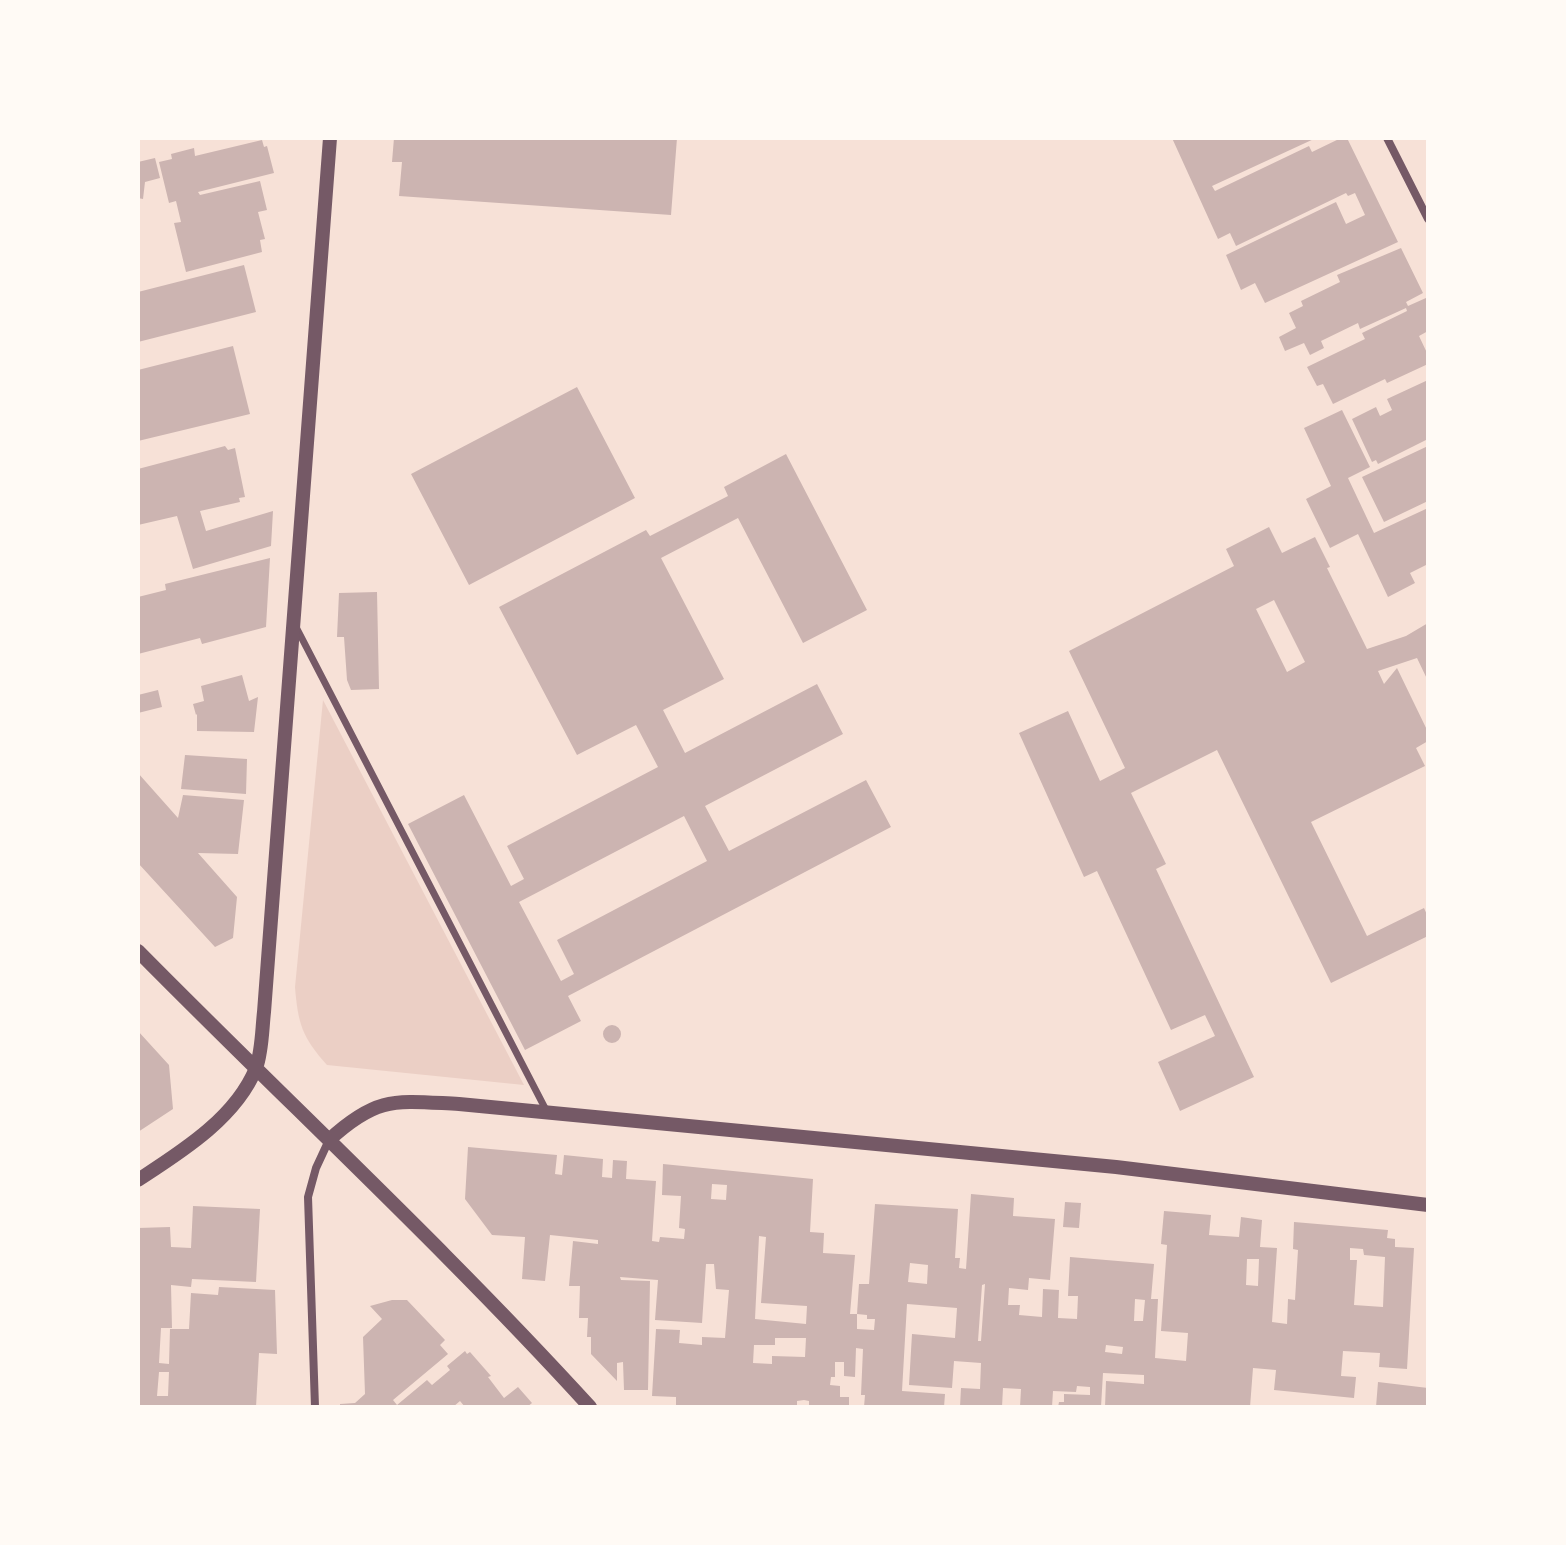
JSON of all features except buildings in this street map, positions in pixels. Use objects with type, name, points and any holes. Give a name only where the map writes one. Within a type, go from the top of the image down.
[{"type":"street","points":[[138,1180],[218,1121],[235,1102],[256,1068],[264,1012],[330,138]]},
{"type":"street","points":[[1387,138],[1428,219]]},
{"type":"street","points":[[293,622],[547,1112]]},
{"type":"street","points":[[138,951],[546,1358],[590,1407]]},
{"type":"street","points":[[315,1407],[308,1197],[316,1168],[329,1140],[366,1110],[381,1104],[459,1104],[547,1112],[1092,1165],[1428,1205]]},
{"type":"shaded area","points":[[323,700],[524,1085],[327,1065],[307,1038],[300,1021],[295,987]]}]
